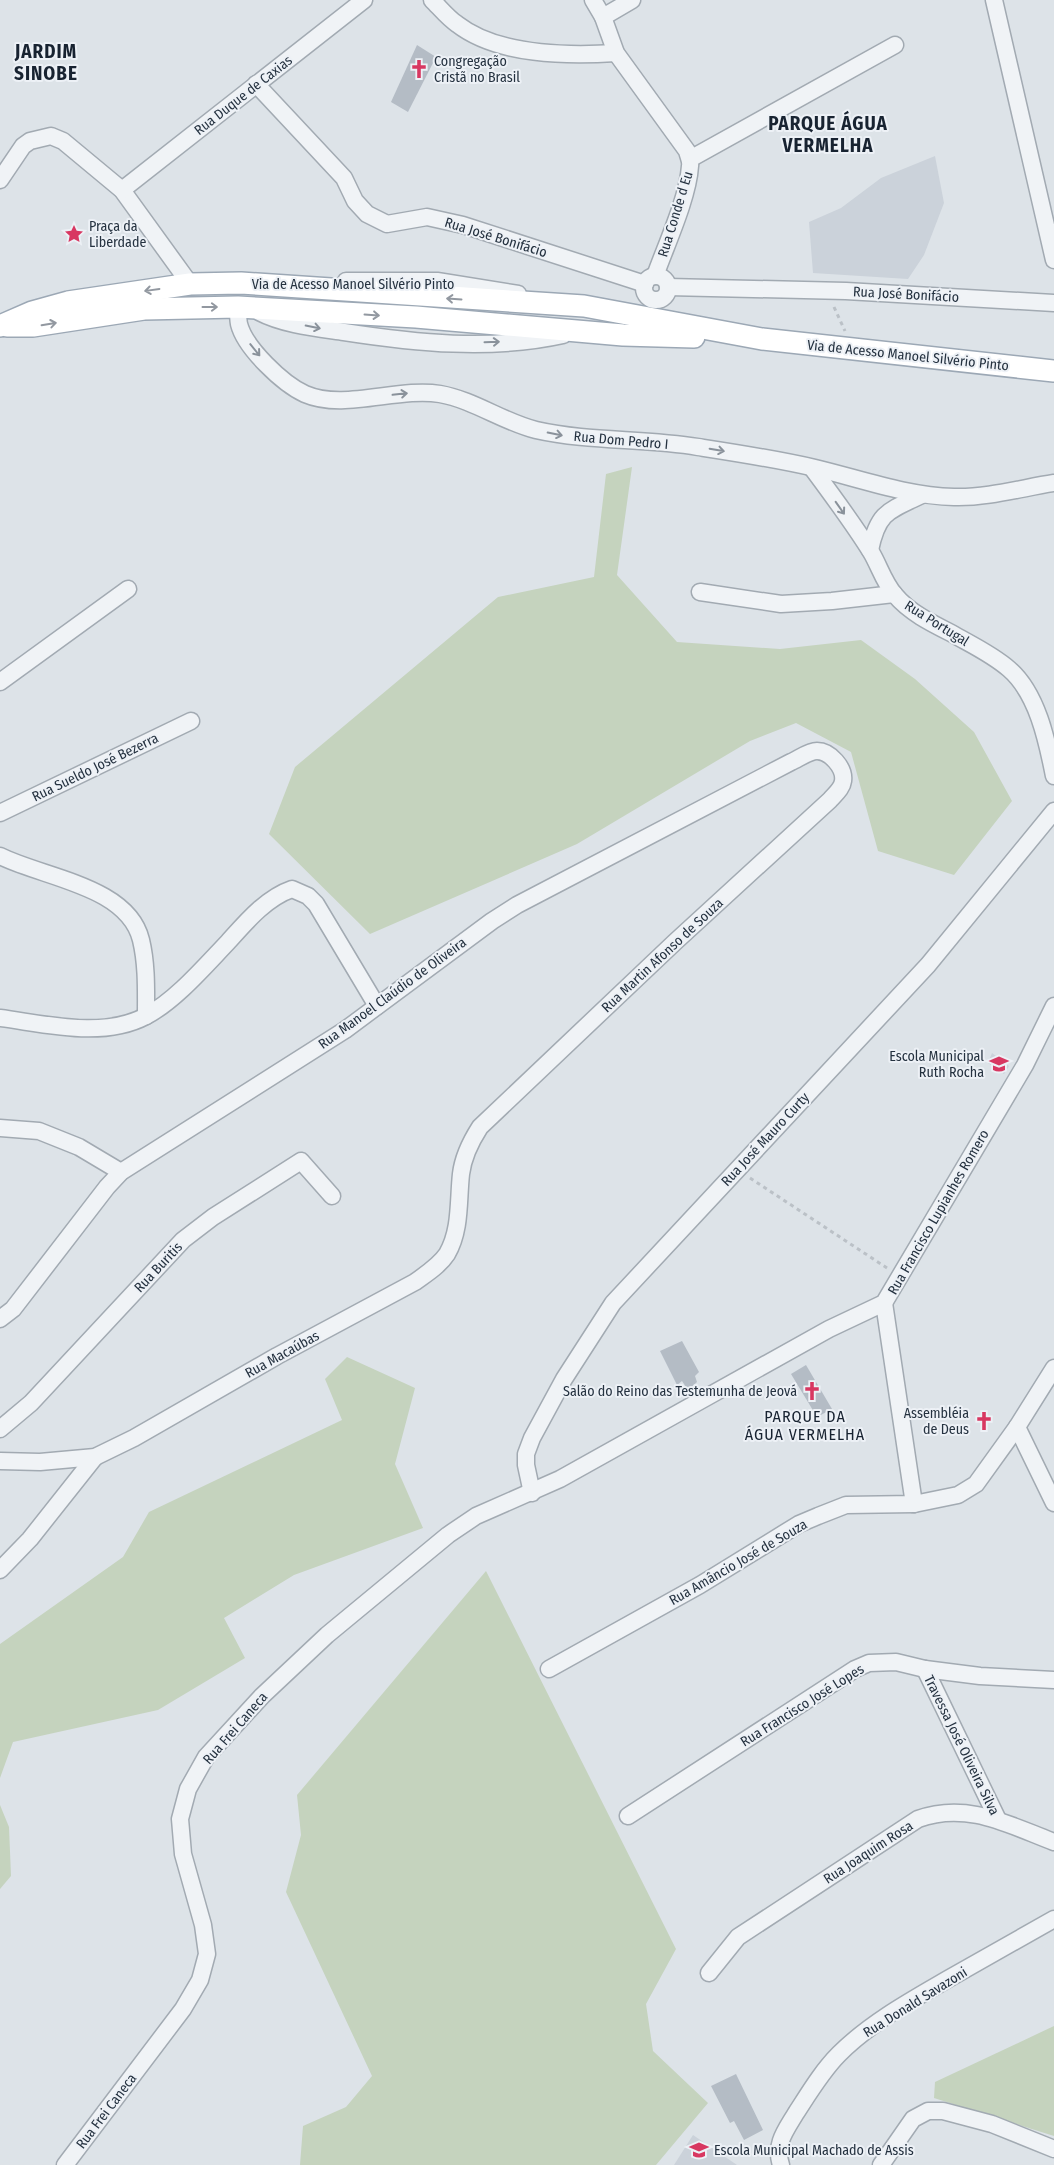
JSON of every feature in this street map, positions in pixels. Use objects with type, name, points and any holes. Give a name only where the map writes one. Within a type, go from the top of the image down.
[{"type":"main road","name":"Via de Acesso Manoel Silvério Pinto","points":[[0,326],[32,312],[68,302],[190,284],[241,283],[322,290],[584,306],[762,339],[1054,371]]},
{"type":"main road","points":[[244,307],[240,298],[246,294],[322,290]]},
{"type":"main road","name":"Via de Acesso Manoel Silvério Pinto","points":[[0,326],[34,326],[144,309],[244,307],[416,318],[623,336],[762,339]]},
{"type":"main road","points":[[623,336],[644,327],[653,319]]},
{"type":"street","points":[[432,0],[457,25],[502,45],[578,56],[616,53]]},
{"type":"street","name":"Rua Conde d Eu","points":[[593,0],[603,17],[616,53],[687,151],[690,159],[688,177],[680,205],[648,285],[630,315]]},
{"type":"street","points":[[603,17],[632,0]]},
{"type":"street","points":[[994,0],[1054,260]]},
{"type":"street","name":"Rua Duque de Caxias","points":[[122,190],[361,1]]},
{"type":"street","points":[[690,159],[895,45]]},
{"type":"street","name":"Rua José Bonifácio","points":[[256,84],[344,178],[355,201],[367,214],[387,224],[427,217],[463,225],[648,285],[651,299],[665,293],[827,290],[1054,303]]},
{"type":"street","points":[[0,180],[22,146],[30,141],[50,136],[63,141],[122,190],[190,284]]},
{"type":"street","points":[[648,285],[662,278],[665,293],[653,319]]},
{"type":"street","name":"Via de Acesso Manoel Silvério Pinto","points":[[241,283],[290,280],[437,281],[484,287],[584,306]]},
{"type":"street","name":"Rua Dom Pedro I","points":[[244,307],[239,325],[248,341],[268,366],[287,383],[304,394],[316,398],[368,398],[422,392],[442,394],[515,424],[556,434],[696,446],[812,468],[922,495],[968,497],[1054,483]]},
{"type":"street","name":"Rua Portugal","points":[[812,468],[870,550],[894,594],[906,606],[928,621],[988,654],[1010,669],[1035,707],[1046,735],[1054,776]]},
{"type":"street","points":[[870,550],[879,520],[887,513],[922,495]]},
{"type":"street","points":[[0,682],[128,589]]},
{"type":"street","points":[[700,592],[781,604],[832,601],[894,594]]},
{"type":"street","name":"Rua Sueldo José Bezerra","points":[[0,813],[191,721]]},
{"type":"street","name":"Rua Manoel Claúdio de Oliveira","points":[[0,1319],[13,1309],[106,1187],[121,1172],[345,1030],[484,927],[517,906],[726,795],[816,751],[828,754],[838,764]]},
{"type":"street","name":"Rua Martin Afonso de Souza","points":[[470,1144],[490,1115],[830,800],[840,789],[843,781],[843,773],[838,764]]},
{"type":"street","name":"Rua José Mauro Curty","points":[[532,1493],[526,1465],[526,1454],[540,1421],[564,1379],[613,1303],[928,965],[1054,811]]},
{"type":"street","points":[[0,856],[20,866],[100,893],[116,903],[131,917],[141,939],[146,968],[146,1016]]},
{"type":"street","points":[[0,1018],[76,1028],[111,1027],[146,1016],[171,998],[249,919],[283,892],[292,889],[308,896],[316,904],[377,1006]]},
{"type":"street","name":"Rua Francisco Lupianhes Romero","points":[[532,1493],[829,1329],[884,1303],[1025,1065],[1054,1006]]},
{"type":"street","points":[[0,1128],[39,1131],[79,1147],[121,1172]]},
{"type":"street","name":"Rua Macaúbas","points":[[0,1461],[40,1462],[94,1457],[142,1434],[277,1356],[415,1282],[433,1269],[446,1256],[455,1238],[461,1172],[470,1144]]},
{"type":"street","name":"Rua Buritis","points":[[0,1429],[31,1404],[183,1240],[213,1217],[301,1161],[332,1196]]},
{"type":"street","points":[[884,1303],[914,1504]]},
{"type":"street","name":"Rua Amâncio José de Souza","points":[[549,1669],[700,1585],[799,1524],[846,1505],[914,1504],[958,1495],[976,1484],[1017,1427],[1054,1368]]},
{"type":"street","points":[[1017,1427],[1054,1503]]},
{"type":"street","points":[[0,1570],[36,1532],[94,1457]]},
{"type":"street","name":"Rua Frei Caneca","points":[[65,2165],[183,2009],[200,1980],[207,1954],[203,1925],[183,1854],[180,1819],[188,1789],[206,1757],[262,1696],[327,1634],[448,1535],[476,1516],[532,1493]]},
{"type":"street","name":"Rua Francisco José Lopes","points":[[628,1816],[855,1670],[880,1662],[896,1662],[925,1669],[1007,1678],[1054,1680]]},
{"type":"street","name":"Travessa José Oliveira Silva","points":[[925,1669],[998,1820]]},
{"type":"street","name":"Rua Joaquim Rosa","points":[[709,1973],[738,1937],[918,1819],[934,1813],[951,1811],[998,1820],[1054,1842]]},
{"type":"street","name":"Rua Donald Savazoni","points":[[782,2165],[779,2149],[781,2138],[809,2093],[837,2056],[852,2042],[875,2024],[923,1994],[1054,1919]]},
{"type":"street","points":[[881,2165],[913,2119],[928,2111],[943,2111],[992,2124],[1054,2149]]},
{"type":"path","points":[[827,290],[853,350]]},
{"type":"path","points":[[737,1169],[900,1277]]},
{"type":"shaded area","points":[[935,156],[944,203],[924,255],[908,279],[813,273],[809,222],[841,208],[881,178]]},
{"type":"shaded area","name":"Escola Municipal Ruth Rocha","points":[[992,1053],[1009,1066],[1004,1074],[988,1063]]},
{"type":"shaded area","name":"Escola Municipal Machado de Assis","points":[[693,2135],[737,2165],[674,2165]]},
{"type":"green space","points":[[632,467],[617,575],[677,642],[780,649],[861,640],[915,679],[974,732],[1012,801],[954,875],[878,851],[851,752],[796,723],[750,741],[577,844],[370,934],[269,834],[295,767],[498,597],[594,577],[606,474]]},
{"type":"green space","points":[[347,1357],[415,1388],[395,1464],[423,1528],[294,1575],[224,1618],[245,1658],[158,1710],[13,1742],[0,1778],[0,1644],[123,1557],[149,1512],[342,1420],[325,1379]]},
{"type":"green space","points":[[486,1571],[676,1949],[646,2004],[653,2051],[708,2103],[656,2165],[300,2165],[303,2126],[346,2107],[372,2076],[286,1892],[301,1835],[297,1795]]},
{"type":"green space","points":[[0,1805],[9,1827],[11,1876],[0,1889]]},
{"type":"green space","points":[[1054,2026],[1054,2136],[934,2098],[935,2082]]},
{"type":"building","name":"Congregação Cristã no Brasil","points":[[417,45],[436,57],[408,112],[391,102]]},
{"type":"building","points":[[682,1341],[699,1372],[695,1376],[697,1382],[688,1390],[682,1381],[677,1385],[660,1351]]},
{"type":"building","name":"Salão do Reino das Testemunha de Jeová","points":[[806,1365],[832,1409],[817,1417],[791,1374]]},
{"type":"building","points":[[736,2074],[763,2130],[744,2140],[734,2121],[730,2123],[711,2086]]},
{"type":"place","name":"Congregação Cristã no Brasil","points":[[419,69]]},
{"type":"place","name":"Praça da Liberdade","points":[[74,234]]},
{"type":"place","name":"Escola Municipal Ruth Rocha","points":[[999,1064]]},
{"type":"place","name":"Salão do Reino das Testemunha de Jeová","points":[[812,1391]]},
{"type":"place","name":"Assembléia de Deus","points":[[984,1421]]},
{"type":"place","name":"Escola Municipal Machado de Assis","points":[[699,2150]]},
{"type":"district","name":"JARDIM SINOBE","points":[[46,62]]},
{"type":"district","name":"PARQUE ÁGUA VERMELHA","points":[[828,134]]},
{"type":"district","name":"PARQUE DA ÁGUA VERMELHA","points":[[805,1425]]}]
